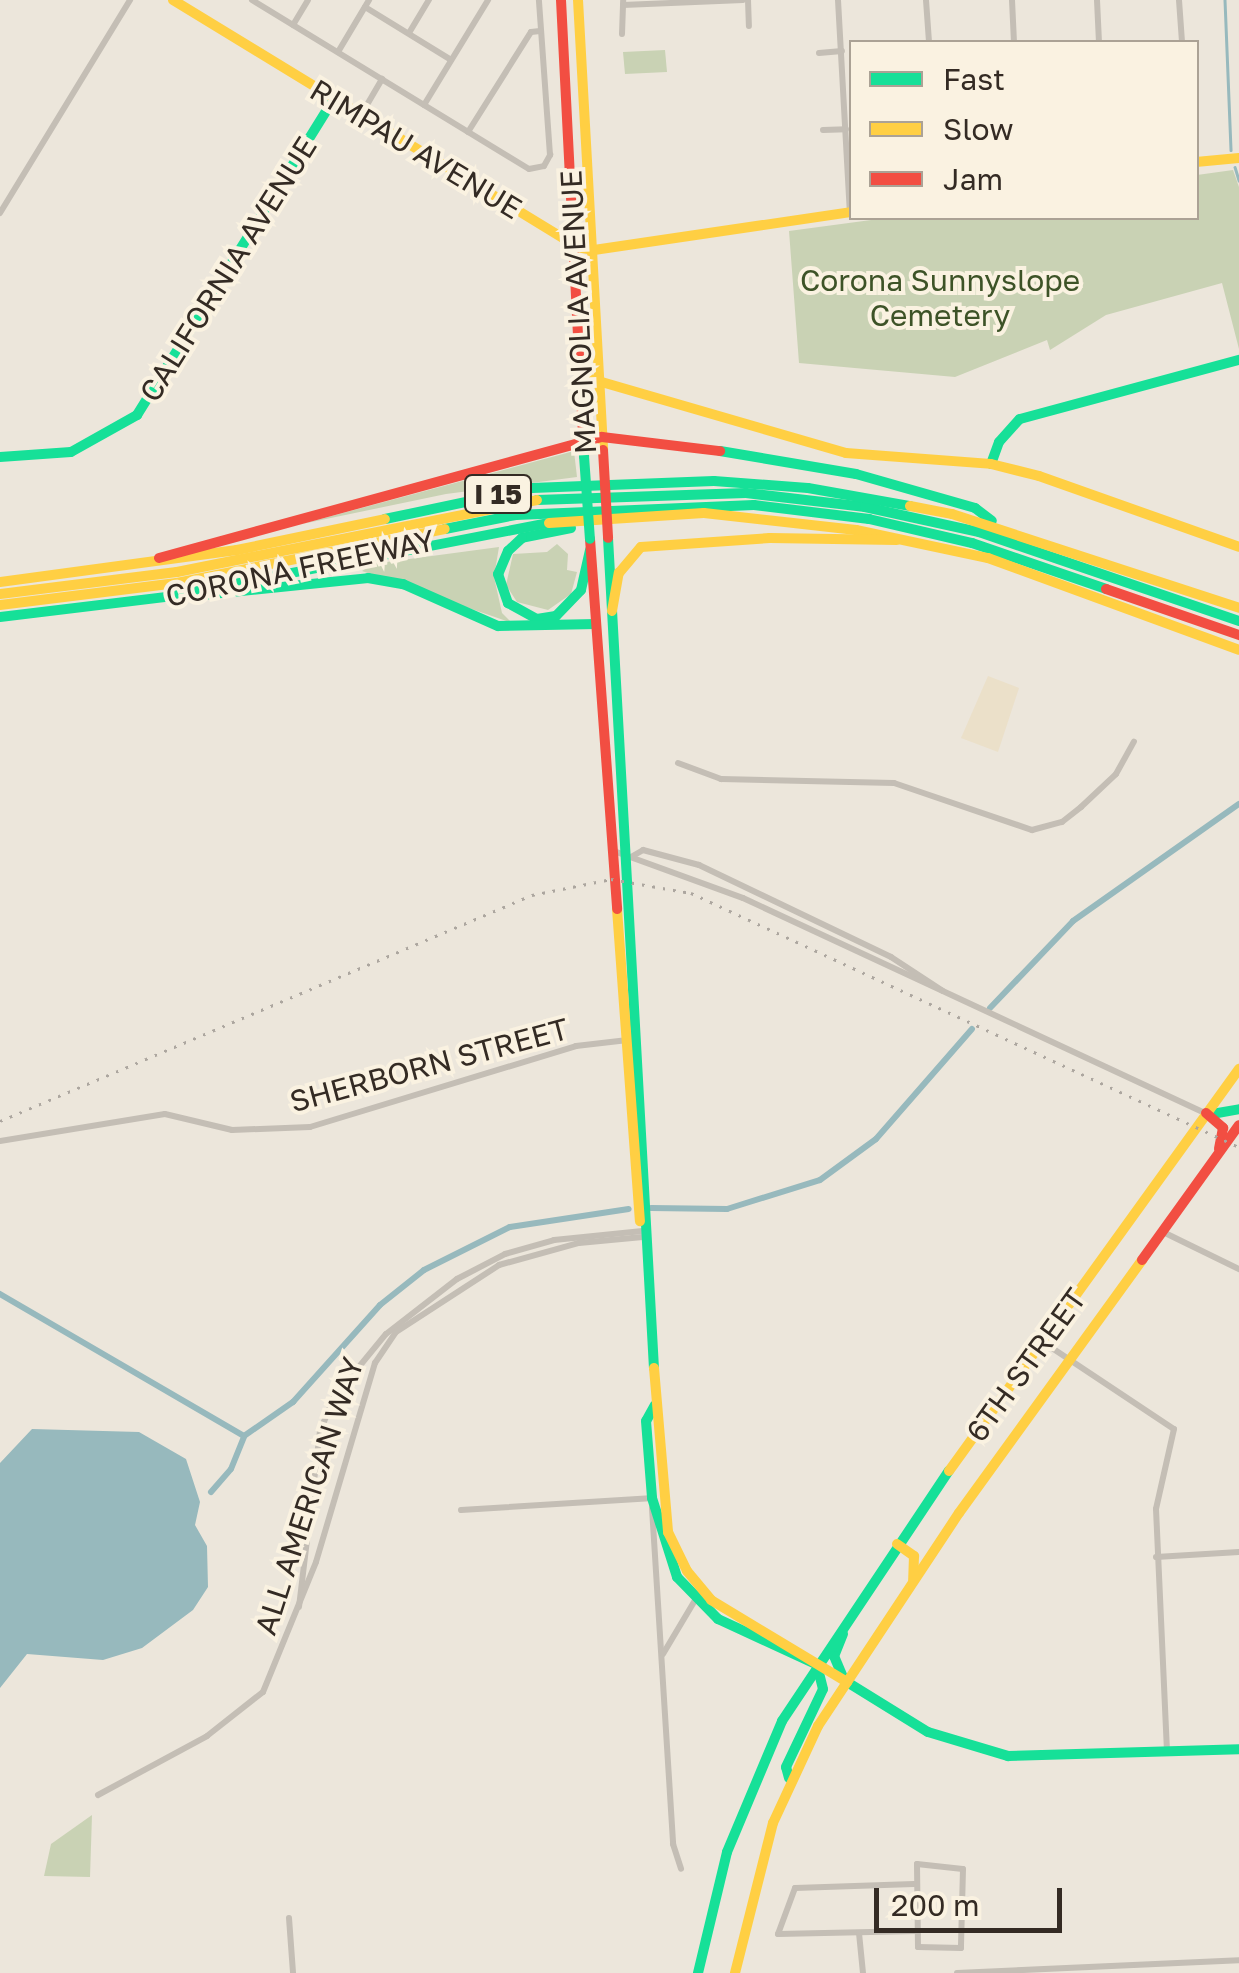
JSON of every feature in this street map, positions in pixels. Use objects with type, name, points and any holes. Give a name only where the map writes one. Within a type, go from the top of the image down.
[{"type":"main road","name":"RIMPAU AVENUE","points":[[174,0],[577,247],[594,250],[849,212]]},
{"type":"main road","name":"MAGNOLIA AVENUE","points":[[561,0],[577,247],[584,456],[610,850],[629,1040],[664,1497],[679,1558],[699,1595],[906,1721],[980,1750],[1035,1759],[1239,1749]]},
{"type":"main road","name":"MAGNOLIA AVENUE","points":[[578,0],[612,611],[630,858],[629,1040]]},
{"type":"main road","name":"CALIFORNIA AVENUE","points":[[0,458],[71,452],[136,415],[334,99]]},
{"type":"main road","points":[[567,116],[584,114]]},
{"type":"main road","points":[[1199,162],[1239,158]]},
{"type":"main road","points":[[991,464],[999,442],[1020,419],[1239,360]]},
{"type":"main road","points":[[581,376],[846,453],[991,464],[1239,547]]},
{"type":"main road","points":[[134,568],[284,520],[584,440],[775,457],[856,474],[975,508],[999,526]]},
{"type":"main road","name":"CORONA FREEWAY","points":[[0,582],[134,568],[532,488],[624,481],[808,488],[999,526],[1239,608]]},
{"type":"main road","points":[[0,594],[178,572],[527,500],[636,492],[746,493],[865,507],[1061,564],[1239,631]]},
{"type":"main road","points":[[0,604],[130,591],[516,514],[641,505],[754,505],[853,516],[1061,564],[1239,631]]},
{"type":"main road","points":[[590,545],[581,590],[556,616],[520,612],[500,590],[502,561],[522,538],[645,515]]},
{"type":"main road","name":"CORONA FREEWAY","points":[[0,617],[173,596],[523,525],[645,515],[756,516],[908,538],[988,558],[1239,650]]},
{"type":"main road","points":[[173,596],[368,578],[403,584],[498,626],[596,624],[612,611],[619,573],[640,547],[908,538]]},
{"type":"main road","name":"6TH STREET","points":[[817,1664],[873,1577],[1239,1069]]},
{"type":"main road","points":[[1206,1113],[1239,1109]]},
{"type":"main road","points":[[1206,1113],[1223,1128],[1208,1169]]},
{"type":"main road","name":"6TH STREET","points":[[847,1682],[1239,1125]]},
{"type":"main road","name":"MAGNOLIA AVENUE","points":[[655,1404],[646,1421],[652,1498],[668,1563],[749,1637],[817,1664]]},
{"type":"main road","points":[[897,1544],[914,1556],[911,1586]]},
{"type":"main road","points":[[735,1973],[746,1914],[790,1780],[847,1682],[834,1656],[873,1577]]},
{"type":"main road","points":[[698,1973],[736,1824],[801,1670],[749,1637]]},
{"type":"main road","points":[[782,1721],[817,1664]]},
{"type":"main road","points":[[790,1780],[786,1767],[823,1688],[817,1664]]},
{"type":"street","points":[[0,213],[130,0]]},
{"type":"street","points":[[252,0],[530,170],[544,166],[550,155],[539,0]]},
{"type":"street","points":[[293,24],[308,0]]},
{"type":"street","points":[[409,34],[429,0]]},
{"type":"street","points":[[424,105],[488,0]]},
{"type":"street","points":[[622,34],[623,3],[745,0],[749,26]]},
{"type":"street","points":[[838,0],[849,179]]},
{"type":"street","points":[[926,0],[929,40]]},
{"type":"street","points":[[1012,0],[1014,40]]},
{"type":"street","points":[[1097,0],[1100,40]]},
{"type":"street","points":[[1180,0],[1182,40]]},
{"type":"street","points":[[338,52],[367,4],[451,60]]},
{"type":"street","points":[[468,132],[531,32],[540,32]]},
{"type":"street","points":[[819,53],[842,51]]},
{"type":"street","points":[[361,115],[382,79]]},
{"type":"street","points":[[822,130],[846,129]]},
{"type":"street","points":[[678,763],[721,779],[894,783],[1032,830],[1081,808],[1116,774],[1134,742]]},
{"type":"street","points":[[610,850],[701,880],[944,992]]},
{"type":"street","points":[[630,858],[643,850],[698,865],[891,956],[972,1008],[1206,1113]]},
{"type":"street","name":"SHERBORN STREET","points":[[0,1141],[165,1114],[232,1130],[310,1127],[576,1046],[629,1040]]},
{"type":"street","name":"ALL AMERICAN WAY","points":[[299,1608],[320,1430],[335,1396],[373,1350],[409,1311],[505,1254],[554,1240],[643,1229]]},
{"type":"street","name":"ALL AMERICAN WAY","points":[[98,1795],[246,1710],[263,1692],[299,1608],[375,1364],[396,1332],[499,1266],[579,1242],[643,1229]]},
{"type":"street","points":[[1163,1232],[1239,1269]]},
{"type":"street","points":[[1042,1342],[1174,1429],[1159,1488],[1156,1557],[1167,1753]]},
{"type":"street","points":[[461,1510],[664,1497]]},
{"type":"street","points":[[652,1498],[673,1844],[681,1870]]},
{"type":"street","points":[[1156,1557],[1239,1552]]},
{"type":"street","points":[[662,1655],[699,1595]]},
{"type":"street","points":[[918,1864],[960,1864],[966,1944],[923,1950],[916,1931],[914,1884],[918,1864]]},
{"type":"street","points":[[914,1884],[795,1888],[778,1934],[916,1931]]},
{"type":"street","points":[[289,1918],[293,1973]]},
{"type":"street","points":[[859,1933],[863,1973]]},
{"type":"street","points":[[957,1973],[1239,1960]]},
{"type":"green space","points":[[665,50],[667,72],[625,74],[623,52]]},
{"type":"green space","name":"Corona Sunnyslope Cemetery","points":[[1233,170],[1239,187],[1239,349],[1222,283],[1106,315],[1050,350],[1047,340],[955,377],[799,363],[789,231],[871,220],[1199,220],[1199,175]]},
{"type":"green space","points":[[574,451],[577,477],[446,494],[302,524]]},
{"type":"green space","points":[[557,544],[568,554],[567,570],[577,572],[571,594],[548,610],[517,602],[506,585],[513,554],[547,552]]},
{"type":"green space","points":[[499,547],[494,577],[502,613],[512,623],[362,571],[372,564]]},
{"type":"green space","points":[[92,1815],[90,1877],[44,1876],[51,1844]]},
{"type":"shaded area","points":[[988,676],[1019,688],[998,752],[961,738]]},
{"type":"water","points":[[32,1429],[139,1432],[186,1459],[200,1502],[195,1525],[207,1546],[208,1587],[193,1610],[142,1648],[103,1660],[27,1654],[0,1688],[0,1463]]},
{"type":"waterway","points":[[1225,0],[1231,150]]},
{"type":"waterway","points":[[1235,167],[1239,180]]},
{"type":"waterway","points":[[990,1008],[1073,921],[1239,804]]},
{"type":"waterway","points":[[651,1208],[727,1209],[820,1180],[876,1139],[972,1029]]},
{"type":"waterway","points":[[211,1492],[231,1469],[244,1436],[293,1402],[380,1305],[424,1270],[510,1227],[629,1209]]},
{"type":"waterway","points":[[0,1294],[244,1436]]},
{"type":"railway","points":[[0,1121],[532,895],[611,879],[691,893],[1239,1147]]},
{"type":"traffic: fast","points":[[0,457],[71,452],[137,415],[334,99]]},
{"type":"traffic: fast","points":[[991,464],[999,442],[1020,419],[1239,360]]},
{"type":"traffic: fast","points":[[720,451],[856,474],[975,508],[992,521]]},
{"type":"traffic: fast","points":[[584,456],[590,539]]},
{"type":"traffic: fast","points":[[385,519],[532,488],[714,481],[808,488],[910,506]]},
{"type":"traffic: fast","points":[[537,500],[746,493],[865,507],[979,532],[1239,621]]},
{"type":"traffic: fast","points":[[445,529],[516,515],[754,505],[869,519],[972,543],[1106,589]]},
{"type":"traffic: fast","points":[[0,617],[173,596],[549,523]]},
{"type":"traffic: fast","points":[[571,528],[522,538],[508,551],[498,574],[508,603],[537,619],[556,616],[581,590],[590,550]]},
{"type":"traffic: fast","points":[[608,538],[654,1368]]},
{"type":"traffic: fast","points":[[202,595],[368,578],[403,584],[498,626],[596,624]]},
{"type":"traffic: fast","points":[[1212,1114],[1239,1109]]},
{"type":"traffic: fast","points":[[655,1405],[646,1421],[652,1498],[677,1577],[718,1619],[816,1664]]},
{"type":"traffic: fast","points":[[698,1973],[727,1852],[782,1721],[949,1471]]},
{"type":"traffic: fast","points":[[843,1634],[834,1656],[843,1677]]},
{"type":"traffic: fast","points":[[789,1778],[786,1767],[823,1689],[817,1665]]},
{"type":"traffic: fast","points":[[847,1682],[928,1732],[1008,1756],[1239,1749]]},
{"type":"traffic: slow","points":[[173,0],[577,247],[594,250],[849,212]]},
{"type":"traffic: slow","points":[[578,0],[603,450]]},
{"type":"traffic: slow","points":[[1199,162],[1239,158]]},
{"type":"traffic: slow","points":[[581,376],[846,453],[991,464],[1039,476],[1239,547]]},
{"type":"traffic: slow","points":[[0,594],[177,572],[537,500]]},
{"type":"traffic: slow","points":[[910,506],[952,514],[1239,608]]},
{"type":"traffic: slow","points":[[549,523],[704,513],[856,530],[988,558],[1239,650]]},
{"type":"traffic: slow","points":[[0,582],[237,550],[385,519]]},
{"type":"traffic: slow","points":[[0,605],[177,583],[445,529]]},
{"type":"traffic: slow","points":[[612,611],[619,573],[641,547],[770,538],[897,540]]},
{"type":"traffic: slow","points":[[617,909],[640,1221]]},
{"type":"traffic: slow","points":[[949,1471],[1239,1069]]},
{"type":"traffic: slow","points":[[735,1973],[773,1823],[818,1726],[959,1513],[1142,1260]]},
{"type":"traffic: slow","points":[[654,1368],[668,1532],[687,1571],[711,1600],[847,1682]]},
{"type":"traffic: slow","points":[[897,1544],[914,1556],[913,1580]]},
{"type":"traffic: jam","points":[[561,0],[584,456]]},
{"type":"traffic: jam","points":[[159,558],[602,437],[720,451]]},
{"type":"traffic: jam","points":[[603,450],[608,538]]},
{"type":"traffic: jam","points":[[590,539],[617,909]]},
{"type":"traffic: jam","points":[[1106,589],[1239,635]]},
{"type":"traffic: jam","points":[[1206,1113],[1223,1128],[1219,1149]]},
{"type":"traffic: jam","points":[[1142,1260],[1239,1125]]}]
